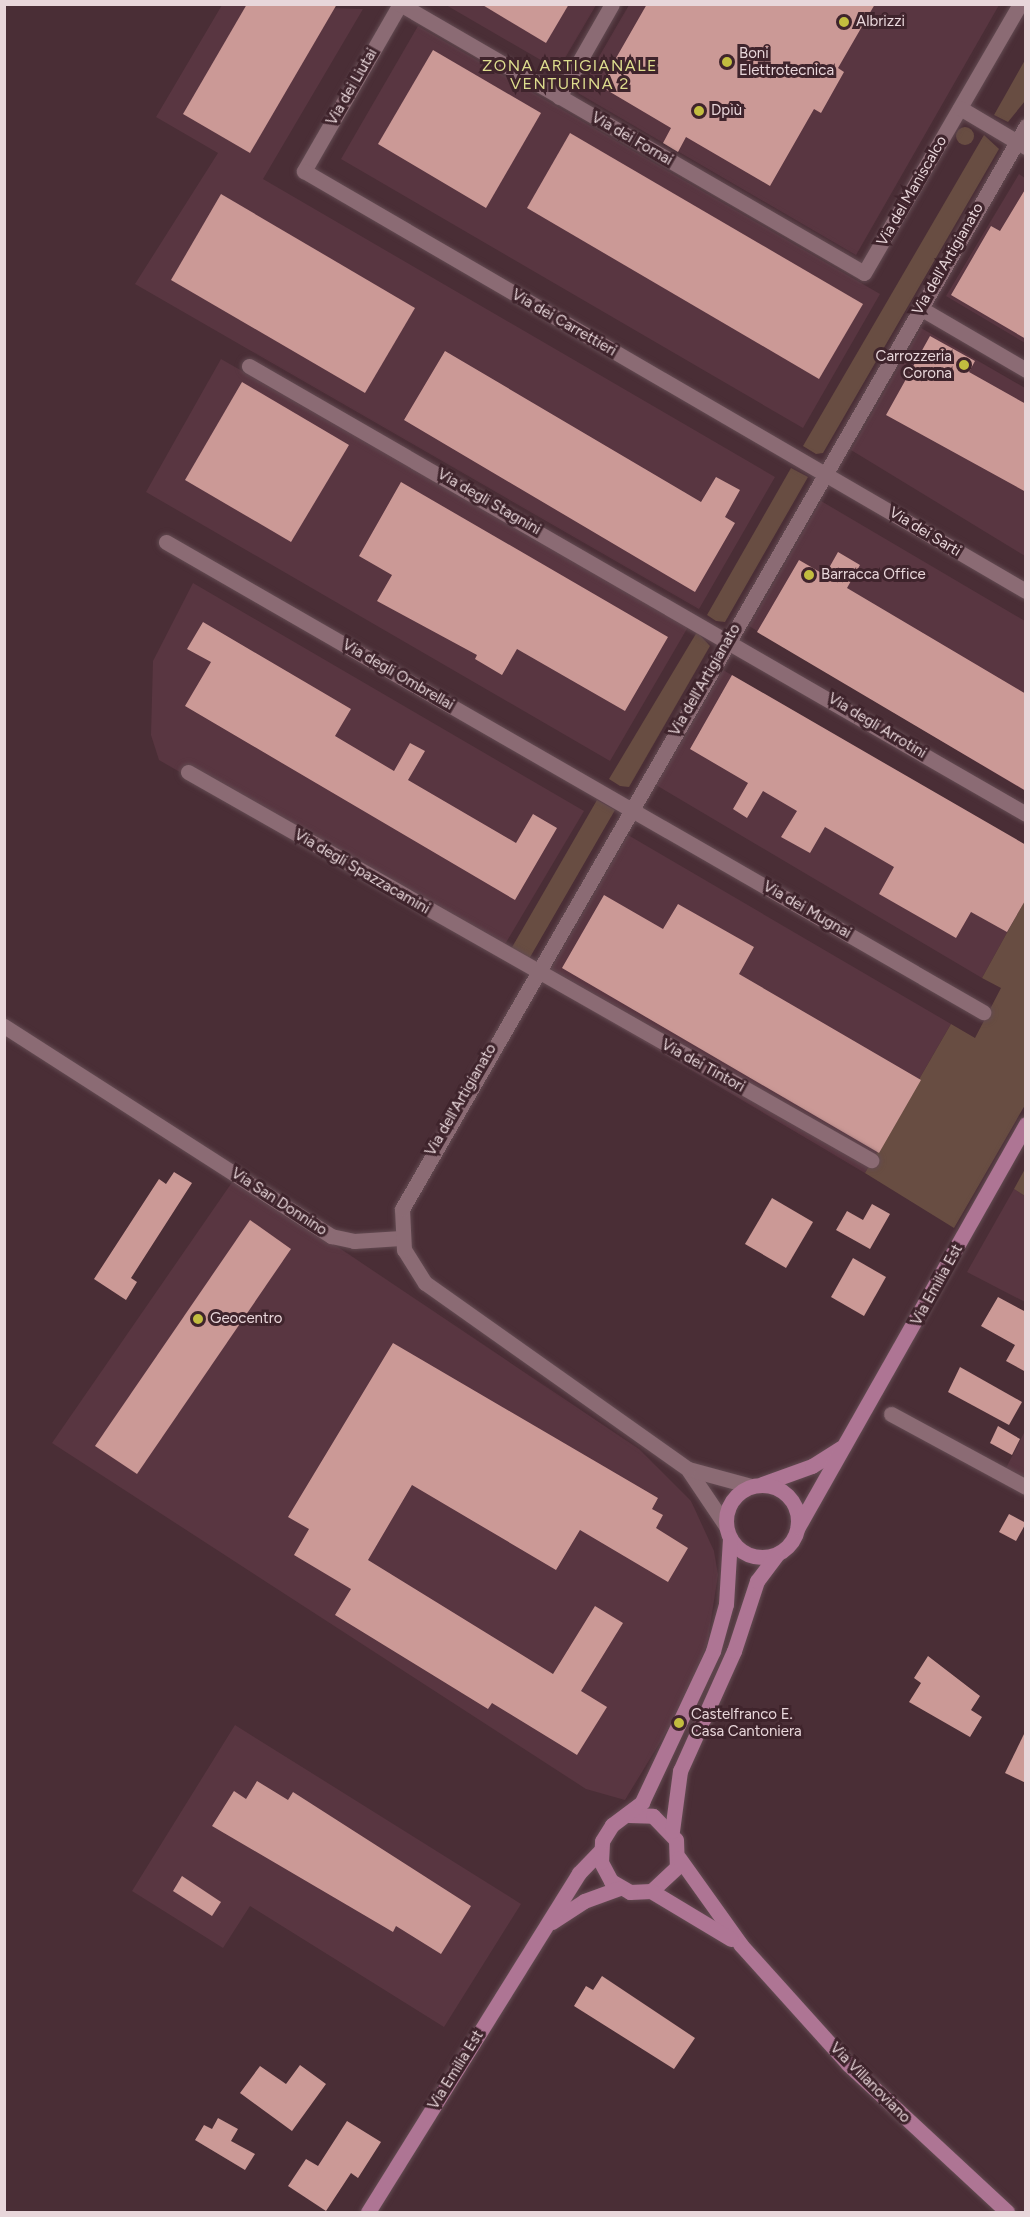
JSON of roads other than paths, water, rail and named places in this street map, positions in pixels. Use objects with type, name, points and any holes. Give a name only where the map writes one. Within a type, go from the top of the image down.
[{"type":"main road","name":"Via Emilia Est","points":[[679,1858],[672,1831],[680,1771],[734,1651],[758,1581],[777,1554],[791,1543],[1026,1124]]},
{"type":"main road","name":"Via Emilia Est","points":[[368,2212],[545,1927],[600,1851],[606,1832],[642,1802],[716,1643],[726,1604],[729,1506],[756,1485],[812,1467],[846,1444]]},
{"type":"main road","points":[[756,1485],[789,1497],[798,1527]]},
{"type":"main road","points":[[728,1532],[754,1557],[777,1554]]},
{"type":"main road","points":[[629,1815],[653,1816],[672,1831]]},
{"type":"main road","points":[[600,1851],[605,1872],[620,1888]]},
{"type":"main road","points":[[651,1891],[667,1882],[679,1858]]},
{"type":"main road","name":"Via Villanoviano","points":[[679,1858],[741,1945],[849,2064],[1007,2212]]},
{"type":"main road","name":"Via Emilia Est","points":[[545,1927],[584,1901],[620,1888],[651,1891]]},
{"type":"main road","name":"Via Villanoviano","points":[[651,1891],[741,1945]]},
{"type":"street","name":"Via dei Fornai","points":[[400,4],[864,273]]},
{"type":"street","name":"Via dei Liutai","points":[[304,171],[400,4]]},
{"type":"street","points":[[559,96],[612,4]]},
{"type":"street","name":"Via del Maniscalco","points":[[864,273],[1020,4]]},
{"type":"street","points":[[960,108],[1021,144]]},
{"type":"street","name":"Via dell'Artigianato","points":[[401,1238],[407,1192],[920,308],[1021,144],[1026,126]]},
{"type":"street","name":"Via dei Carrettieri","points":[[304,171],[825,473]]},
{"type":"street","points":[[920,308],[1026,370]]},
{"type":"street","name":"Via degli Stagnini","points":[[249,366],[729,639]]},
{"type":"street","name":"Via dei Sarti","points":[[825,473],[1026,591]]},
{"type":"street","name":"Via degli Ombrellai","points":[[166,542],[631,807]]},
{"type":"street","name":"Via degli Arrotini","points":[[729,639],[1026,814]]},
{"type":"street","name":"Via degli Spazzacamini","points":[[188,772],[536,973]]},
{"type":"street","name":"Via dei Mugnai","points":[[631,807],[983,1012]]},
{"type":"street","name":"Via dei Tintori","points":[[536,973],[871,1160]]},
{"type":"street","name":"Via San Donnino","points":[[4,1026],[331,1236],[354,1242],[401,1238]]},
{"type":"street","points":[[401,1238],[412,1267],[425,1283],[687,1469],[728,1532]]},
{"type":"street","points":[[891,1414],[1026,1487]]},
{"type":"street","points":[[687,1469],[756,1485]]},
{"type":"place","name":"Albrizzi","points":[[844,22]]},
{"type":"place","name":"Boni Elettrotecnica","points":[[727,62]]},
{"type":"place","name":"Dpiù","points":[[699,111]]},
{"type":"place","name":"Carrozzeria Corona","points":[[964,365]]},
{"type":"place","name":"Barracca Office","points":[[809,575]]},
{"type":"place","name":"Geocentro","points":[[198,1319]]},
{"type":"place","name":"Castelfranco E. Casa Cantoniera","points":[[679,1723]]},
{"type":"district","name":"ZONA ARTIGIANALE VENTURINA 2","points":[[570,75]]}]
